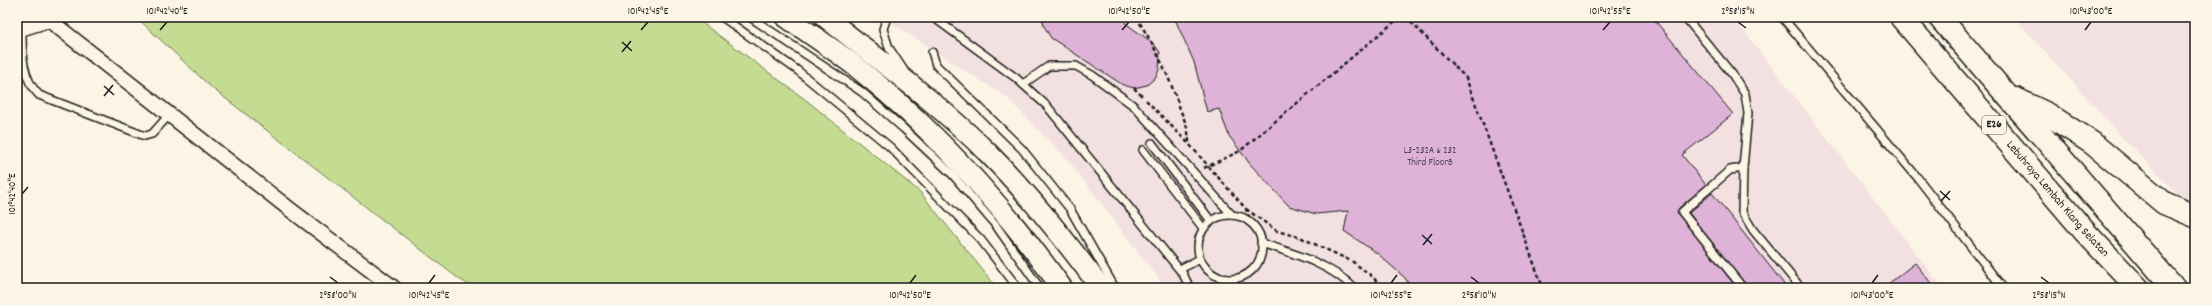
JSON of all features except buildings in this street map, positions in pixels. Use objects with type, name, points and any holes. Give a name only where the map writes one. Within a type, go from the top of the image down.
[{"type":"highway","name":"Lebuhraya Lembah Klang Selatan","points":[[1901,17],[2086,233],[2138,288]]},
{"type":"highway","name":"E26","points":[[1939,17],[2008,94],[2174,288]]},
{"type":"highway","points":[[2008,94],[2049,115],[2092,143],[2164,203],[2195,216]]},
{"type":"highway","points":[[2086,233],[2129,288]]},
{"type":"street","points":[[786,17],[859,70],[915,117],[978,180],[1030,242],[1062,288]]},
{"type":"street","points":[[825,17],[942,111],[988,153],[1052,224],[1101,288]]},
{"type":"street","points":[[20,29],[49,18],[292,211],[394,288]]},
{"type":"lane","points":[[722,17],[797,70],[890,147],[981,240],[1018,288]]},
{"type":"lane","points":[[750,17],[862,92],[904,129],[953,175],[997,227],[1040,288]]},
{"type":"lane","points":[[887,17],[882,29],[889,48],[902,67],[942,111]]},
{"type":"lane","points":[[933,17],[1023,84],[1047,106],[1180,269],[1190,288]]},
{"type":"lane","points":[[1685,17],[1732,74],[1745,94],[1748,113],[1743,168],[1742,212],[1752,230],[1801,288]]},
{"type":"lane","points":[[1782,17],[1917,177],[2003,288]]},
{"type":"lane","points":[[20,29],[22,59],[32,88],[39,95],[145,136],[152,134],[170,114]]},
{"type":"lane","points":[[883,52],[902,67]]},
{"type":"lane","points":[[932,52],[936,65],[1022,149],[1070,209],[1115,288]]},
{"type":"lane","points":[[1023,84],[1049,66],[1076,66],[1134,106],[1232,215]]},
{"type":"lane","points":[[1152,144],[1211,221]]},
{"type":"lane","points":[[1143,150],[1203,228]]},
{"type":"lane","points":[[1742,288],[1682,212],[1730,170],[1743,168]]},
{"type":"lane","points":[[1232,215],[1243,218],[1252,224],[1258,233],[1261,244],[1261,254],[1251,271],[1242,277],[1222,278],[1209,271],[1200,259],[1198,244],[1203,228],[1211,221],[1221,216],[1232,215]]},
{"type":"lane","points":[[1261,244],[1313,260],[1342,276],[1354,288]]},
{"type":"lane","points":[[1180,269],[1200,259]]},
{"type":"path","points":[[1136,17],[1153,43],[1171,81],[1189,129],[1189,144]]},
{"type":"path","points":[[1194,172],[1240,151],[1400,17]]},
{"type":"path","points":[[1406,17],[1466,78],[1543,288]]},
{"type":"path","points":[[1134,88],[1189,144],[1246,209],[1277,231],[1302,238],[1353,262],[1373,277],[1382,288]]},
{"type":"path","points":[[1246,209],[1252,224]]},
{"type":"shaded area","points":[[882,17],[1733,17],[1943,288],[1166,288],[1067,159],[1006,97]]},
{"type":"shaded area","points":[[2014,17],[2195,17],[2195,202],[2182,198],[2120,135]]},
{"type":"green space","points":[[136,17],[694,17],[806,100],[920,192],[997,288],[474,288],[459,279],[212,88]]}]
